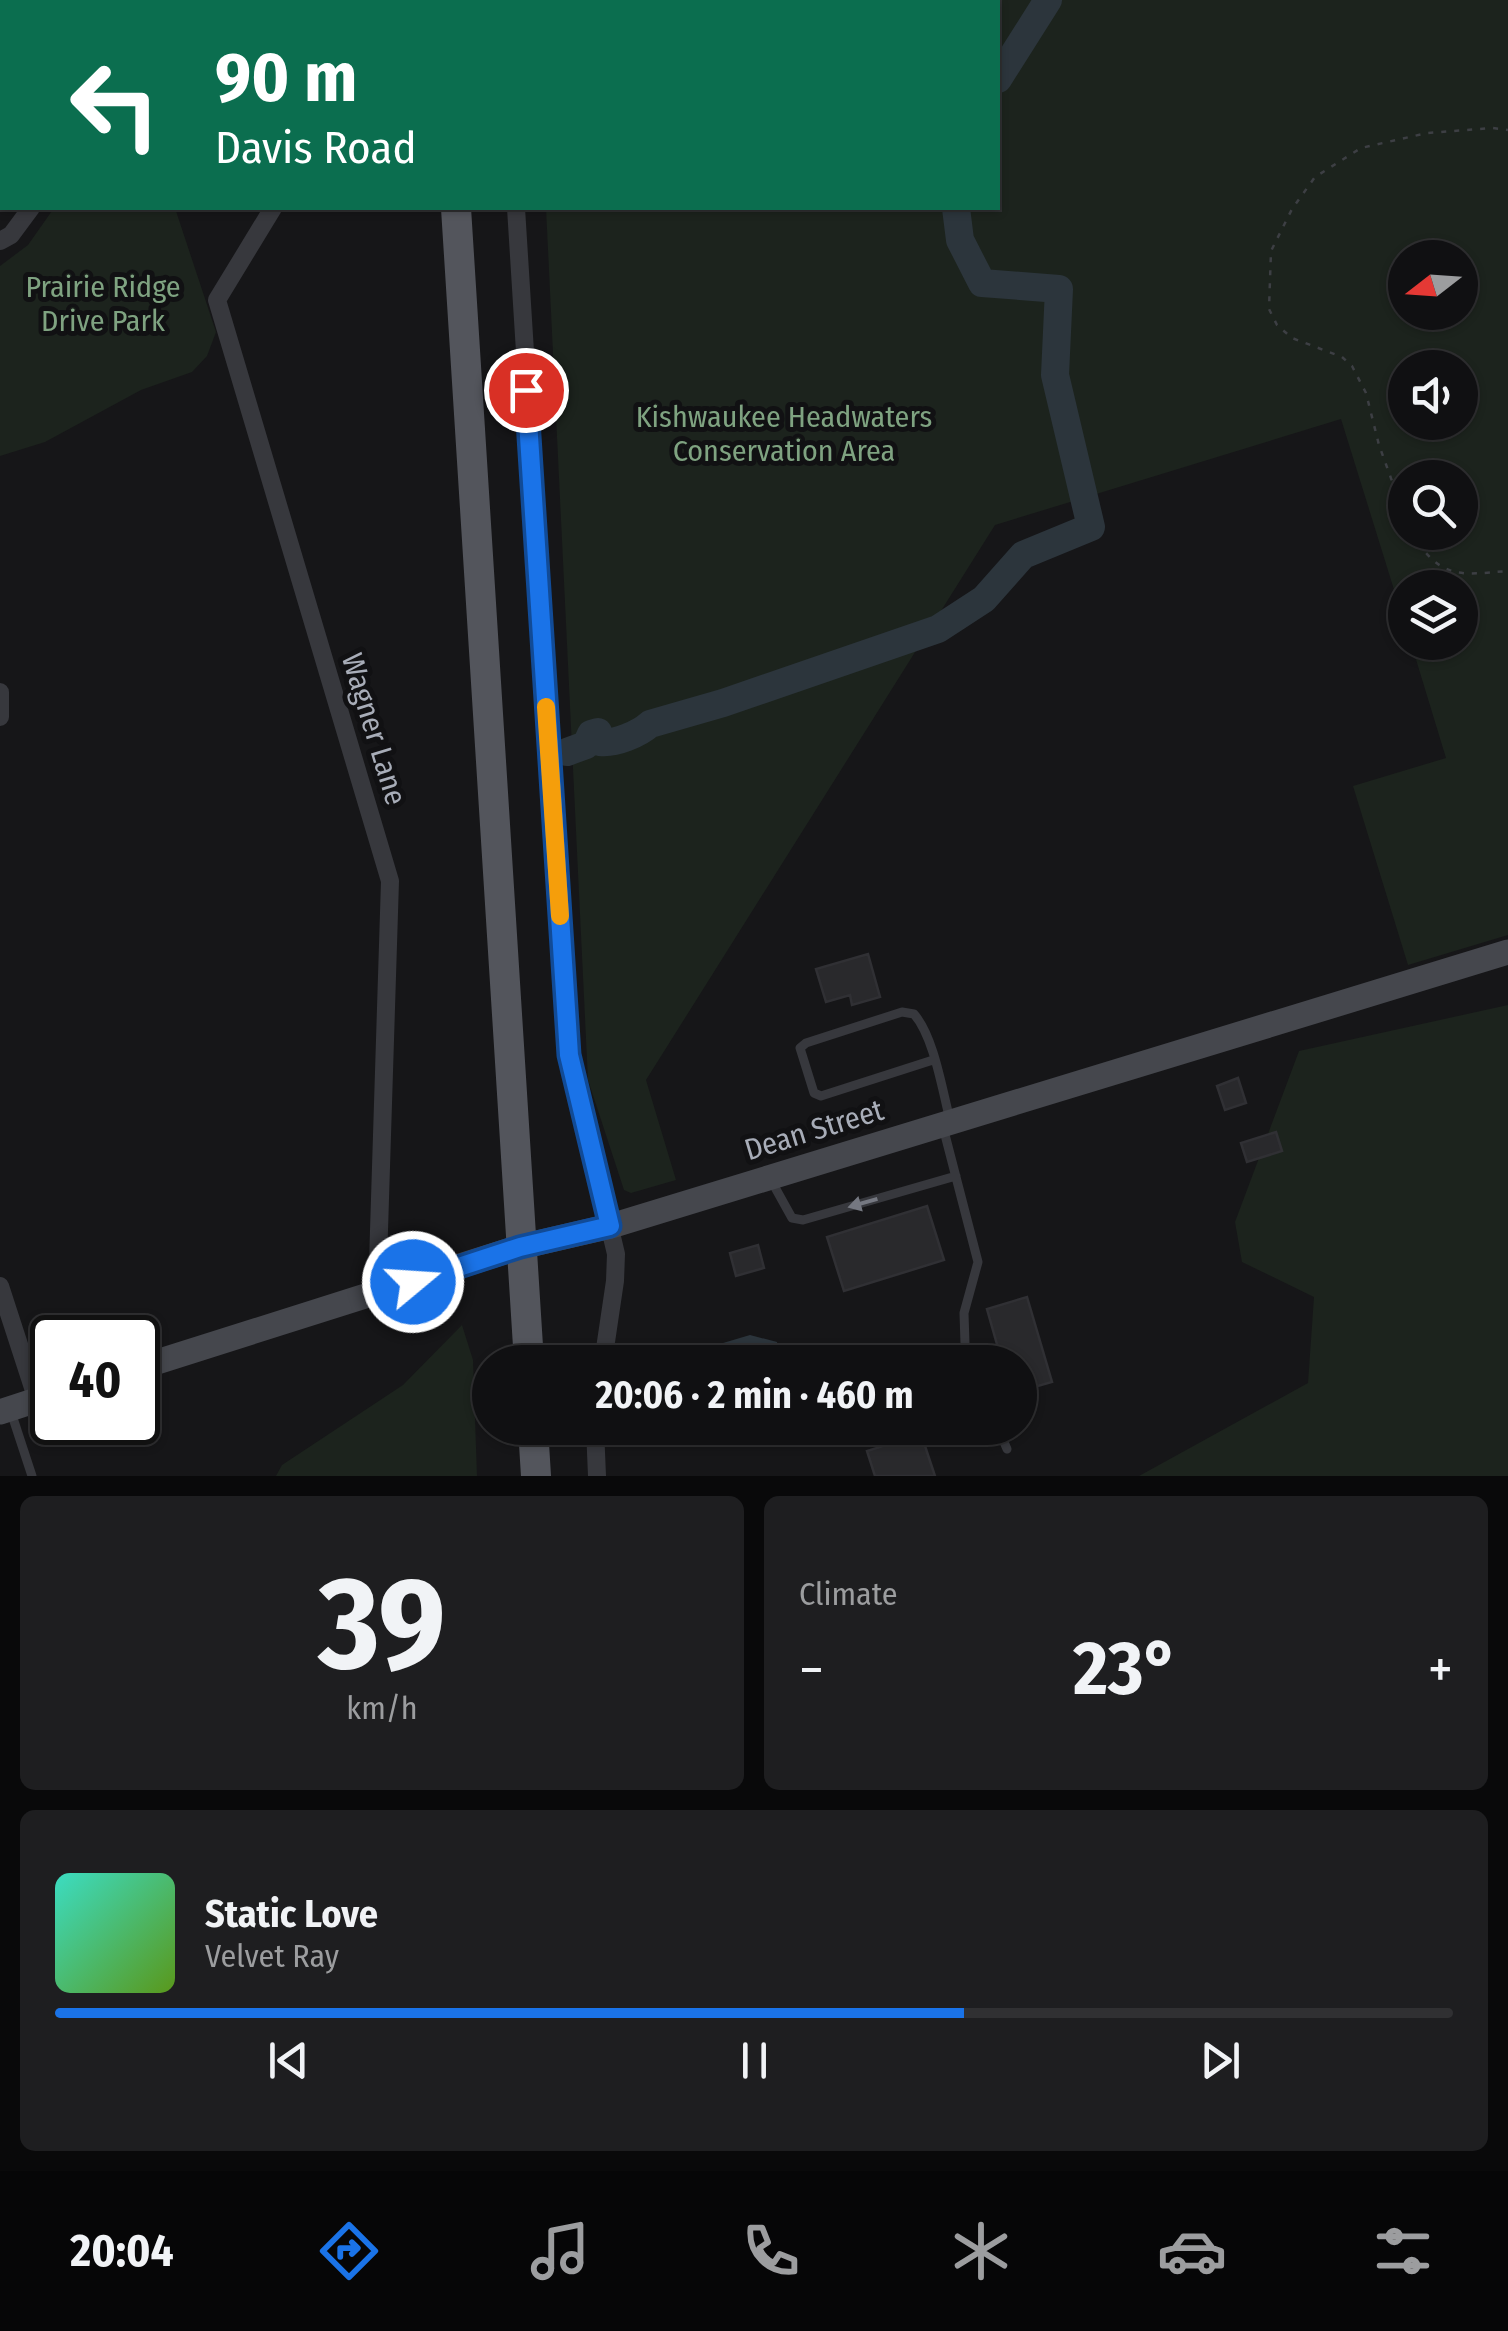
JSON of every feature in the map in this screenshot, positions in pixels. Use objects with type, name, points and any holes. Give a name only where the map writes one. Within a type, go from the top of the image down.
[{"type":"main road","points":[[456,210],[527,1345]]},
{"type":"main road","points":[[534,1445],[536,1476]]},
{"type":"street","points":[[0,241],[11,235],[30,210]]},
{"type":"street","name":"Wagner Lane","points":[[273,210],[217,300],[390,880],[377,1294]]},
{"type":"street","points":[[516,210],[569,1055],[616,1254],[616,1281],[606,1345]]},
{"type":"street","points":[[0,692],[0,717]]},
{"type":"street","name":"Dean Street","points":[[160,1361],[520,1247],[610,1226],[771,1178],[1508,952]]},
{"type":"street","points":[[0,1286],[30,1360]]},
{"type":"street","points":[[5,1410],[30,1402]]},
{"type":"street","points":[[595,1445],[596,1476]]},
{"type":"lane","points":[[933,1060],[820,1096],[814,1093],[800,1048],[902,1012],[914,1014],[923,1024],[933,1060],[947,1124],[956,1176],[978,1262],[964,1313],[965,1345]]},
{"type":"lane","points":[[771,1178],[792,1218],[802,1220],[956,1176]]},
{"type":"lane","points":[[5,1410],[32,1476]]},
{"type":"lane","points":[[1004,1445],[1006,1449]]},
{"type":"path","points":[[1388,470],[1366,393],[1352,366],[1342,356],[1292,338],[1269,309],[1271,251],[1292,209],[1315,177],[1362,148],[1426,134],[1508,130]]},
{"type":"path","points":[[1425,550],[1454,575],[1508,570]]},
{"type":"green space","name":"Kishwaukee Headwaters Conservation Area","points":[[1000,0],[1508,0],[1508,935],[1408,965],[1353,786],[1446,758],[1416,660],[1478,660],[1478,570],[1388,570],[1341,419],[995,525],[646,1080],[676,1180],[631,1193],[624,1190],[588,1080],[546,210],[1000,210]]},
{"type":"green space","name":"Prairie Ridge Drive Park","points":[[53,210],[176,210],[216,332],[207,356],[192,372],[141,390],[45,442],[0,456],[0,266],[28,245]]},
{"type":"green space","points":[[1508,1005],[1508,1476],[1139,1476],[1308,1383],[1314,1297],[1242,1262],[1235,1222],[1299,1051]]},
{"type":"green space","points":[[462,1325],[472,1357],[472,1445],[476,1445],[477,1476],[276,1476],[282,1465],[403,1385]]},
{"type":"shaded area","points":[[750,1335],[778,1345],[716,1345]]},
{"type":"building","points":[[868,954],[880,997],[852,1005],[850,995],[826,1002],[816,969]]},
{"type":"building","points":[[1238,1078],[1246,1103],[1225,1110],[1217,1086]]},
{"type":"building","points":[[1276,1132],[1282,1151],[1247,1162],[1241,1143]]},
{"type":"building","points":[[927,1206],[944,1260],[844,1291],[827,1237]]},
{"type":"building","points":[[758,1245],[764,1268],[736,1276],[730,1253]]},
{"type":"building","points":[[1027,1297],[1052,1382],[1037,1386],[1037,1345],[997,1345],[987,1309]]},
{"type":"building","points":[[886,1445],[925,1445],[935,1476],[875,1476],[867,1451]]},
{"type":"waterway","points":[[1000,76],[1048,0]]},
{"type":"waterway","points":[[567,752],[586,745],[591,734],[598,732],[600,742],[620,740],[650,724],[938,629],[984,599],[1023,555],[1091,527],[1055,375],[1059,289],[982,283],[960,240],[956,210]]},
{"type":"slow traffic","points":[[546,707],[560,916]]},
{"type":"route","points":[[413,1282],[520,1247],[610,1226],[569,1055],[526,390]]}]
